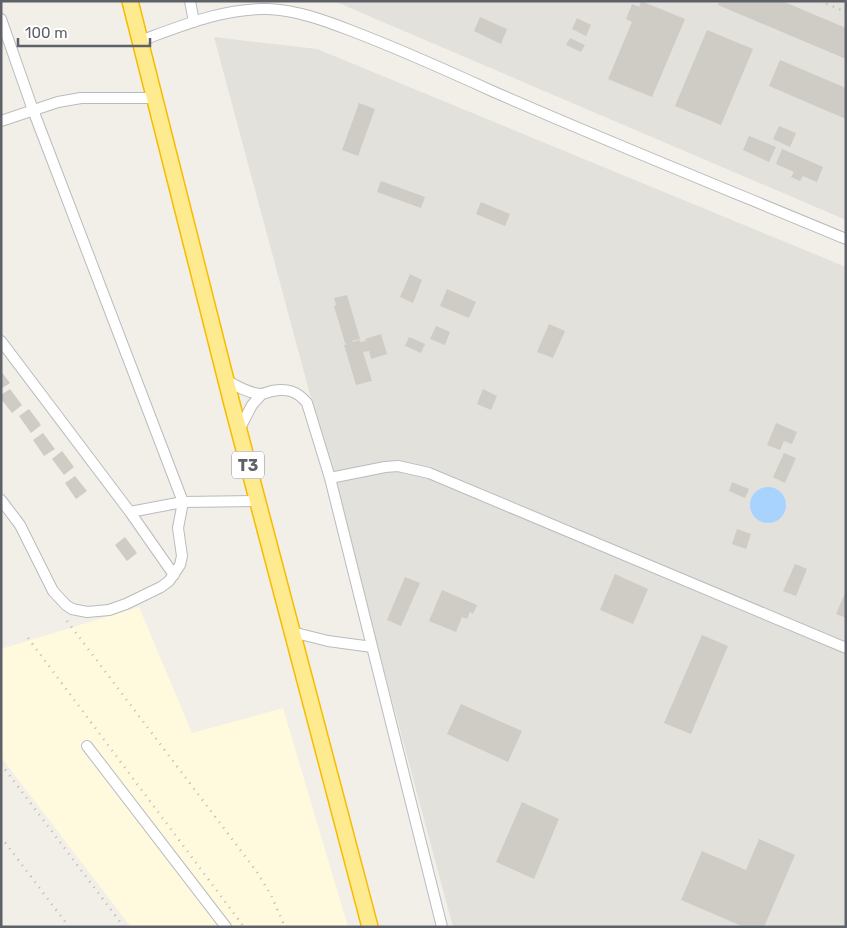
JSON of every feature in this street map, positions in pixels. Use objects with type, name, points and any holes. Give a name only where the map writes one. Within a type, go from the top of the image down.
[{"type":"highway","name":"T3","points":[[130,1],[257,501],[370,927]]},
{"type":"street","points":[[190,1],[194,22]]},
{"type":"street","points":[[140,41],[194,22],[243,10],[269,9],[288,11],[327,22],[377,40],[846,240]]},
{"type":"street","points":[[1,19],[33,110],[183,502],[178,528],[182,556],[180,565],[162,587],[109,610],[87,612],[72,609],[53,591],[20,525],[1,500]]},
{"type":"street","points":[[1,121],[58,102],[81,98],[154,98]]},
{"type":"street","points":[[1,341],[130,512],[174,574]]},
{"type":"street","points":[[226,380],[242,389],[262,394],[284,389],[292,391],[301,395],[308,403],[330,478],[442,927]]},
{"type":"street","points":[[239,430],[252,405],[262,394]]},
{"type":"street","points":[[330,478],[398,466],[429,474],[846,648]]},
{"type":"street","points":[[130,512],[183,502],[257,501]]},
{"type":"street","points":[[292,632],[319,639],[372,647]]},
{"type":"street","points":[[87,746],[226,927]]},
{"type":"shaded area","points":[[334,1],[846,1],[846,220]]},
{"type":"shaded area","points":[[214,37],[317,49],[846,267],[846,927],[453,927]]},
{"type":"shaded area","points":[[139,607],[192,733],[283,708],[348,927],[131,927],[1,757],[1,649]]},
{"type":"water","points":[[768,487],[780,493],[786,505],[780,517],[768,523],[756,517],[750,505],[756,493]]},
{"type":"building","points":[[641,1],[685,19],[652,97],[608,79],[632,22],[626,19],[632,4],[639,7]]},
{"type":"building","points":[[720,1],[782,1],[846,28],[846,59],[718,5]]},
{"type":"building","points":[[480,17],[507,29],[501,44],[474,31]]},
{"type":"building","points":[[577,18],[591,25],[586,36],[572,29]]},
{"type":"building","points":[[707,30],[753,49],[721,125],[675,106]]},
{"type":"building","points":[[570,38],[585,45],[581,52],[566,45]]},
{"type":"building","points":[[780,60],[846,88],[846,119],[769,86]]},
{"type":"building","points":[[359,103],[375,109],[358,156],[342,150]]},
{"type":"building","points":[[779,126],[796,133],[790,147],[773,139]]},
{"type":"building","points":[[749,136],[776,147],[769,162],[743,150]]},
{"type":"building","points":[[782,149],[823,167],[817,182],[803,176],[800,181],[791,177],[794,172],[776,164]]},
{"type":"building","points":[[381,181],[425,197],[421,208],[377,192]]},
{"type":"building","points":[[481,202],[510,214],[505,226],[476,214]]},
{"type":"building","points":[[410,274],[422,280],[413,303],[400,297]]},
{"type":"building","points":[[447,289],[476,302],[469,318],[440,306]]},
{"type":"building","points":[[347,295],[360,339],[352,341],[366,341],[365,339],[381,334],[387,354],[371,359],[369,351],[363,352],[372,381],[356,385],[344,345],[347,344],[345,343],[334,306],[336,305],[334,298]]},
{"type":"building","points":[[549,324],[565,331],[553,358],[537,352]]},
{"type":"building","points":[[436,326],[450,332],[445,345],[430,339]]},
{"type":"building","points":[[409,337],[425,344],[421,353],[405,346]]},
{"type":"building","points":[[1,371],[10,383],[1,389]]},
{"type":"building","points":[[10,389],[22,405],[12,413],[1,399],[1,395]]},
{"type":"building","points":[[483,389],[497,396],[491,410],[477,404]]},
{"type":"building","points":[[29,409],[41,425],[31,433],[19,416]]},
{"type":"building","points":[[776,423],[797,432],[792,444],[784,441],[780,450],[767,445]]},
{"type":"building","points":[[43,433],[55,449],[44,456],[33,440]]},
{"type":"building","points":[[62,451],[74,467],[64,475],[52,459]]},
{"type":"building","points":[[784,453],[796,458],[785,483],[773,477]]},
{"type":"building","points":[[75,476],[87,491],[76,499],[65,483]]},
{"type":"building","points":[[732,482],[749,489],[745,498],[729,491]]},
{"type":"building","points":[[737,529],[751,534],[746,549],[732,544]]},
{"type":"building","points":[[125,537],[137,553],[127,561],[115,545]]},
{"type":"building","points":[[795,564],[807,569],[796,596],[783,591]]},
{"type":"building","points":[[615,574],[648,589],[633,624],[600,610]]},
{"type":"building","points":[[405,577],[420,583],[401,626],[387,620]]},
{"type":"building","points":[[442,590],[477,605],[473,614],[470,612],[467,619],[462,617],[456,632],[429,621]]},
{"type":"building","points":[[846,591],[846,618],[836,614]]},
{"type":"building","points":[[702,635],[728,646],[691,734],[664,723]]},
{"type":"building","points":[[461,704],[522,731],[508,762],[447,734]]},
{"type":"building","points":[[522,802],[559,819],[534,879],[496,862]]},
{"type":"building","points":[[759,839],[795,855],[764,927],[744,927],[681,900],[702,851],[746,870]]},
{"type":"railway","points":[[820,1],[846,12]]},
{"type":"railway","points":[[67,621],[257,872],[271,895],[285,927]]},
{"type":"railway","points":[[28,638],[244,927]]},
{"type":"railway","points":[[1,764],[124,927]]},
{"type":"railway","points":[[1,837],[69,927]]}]
